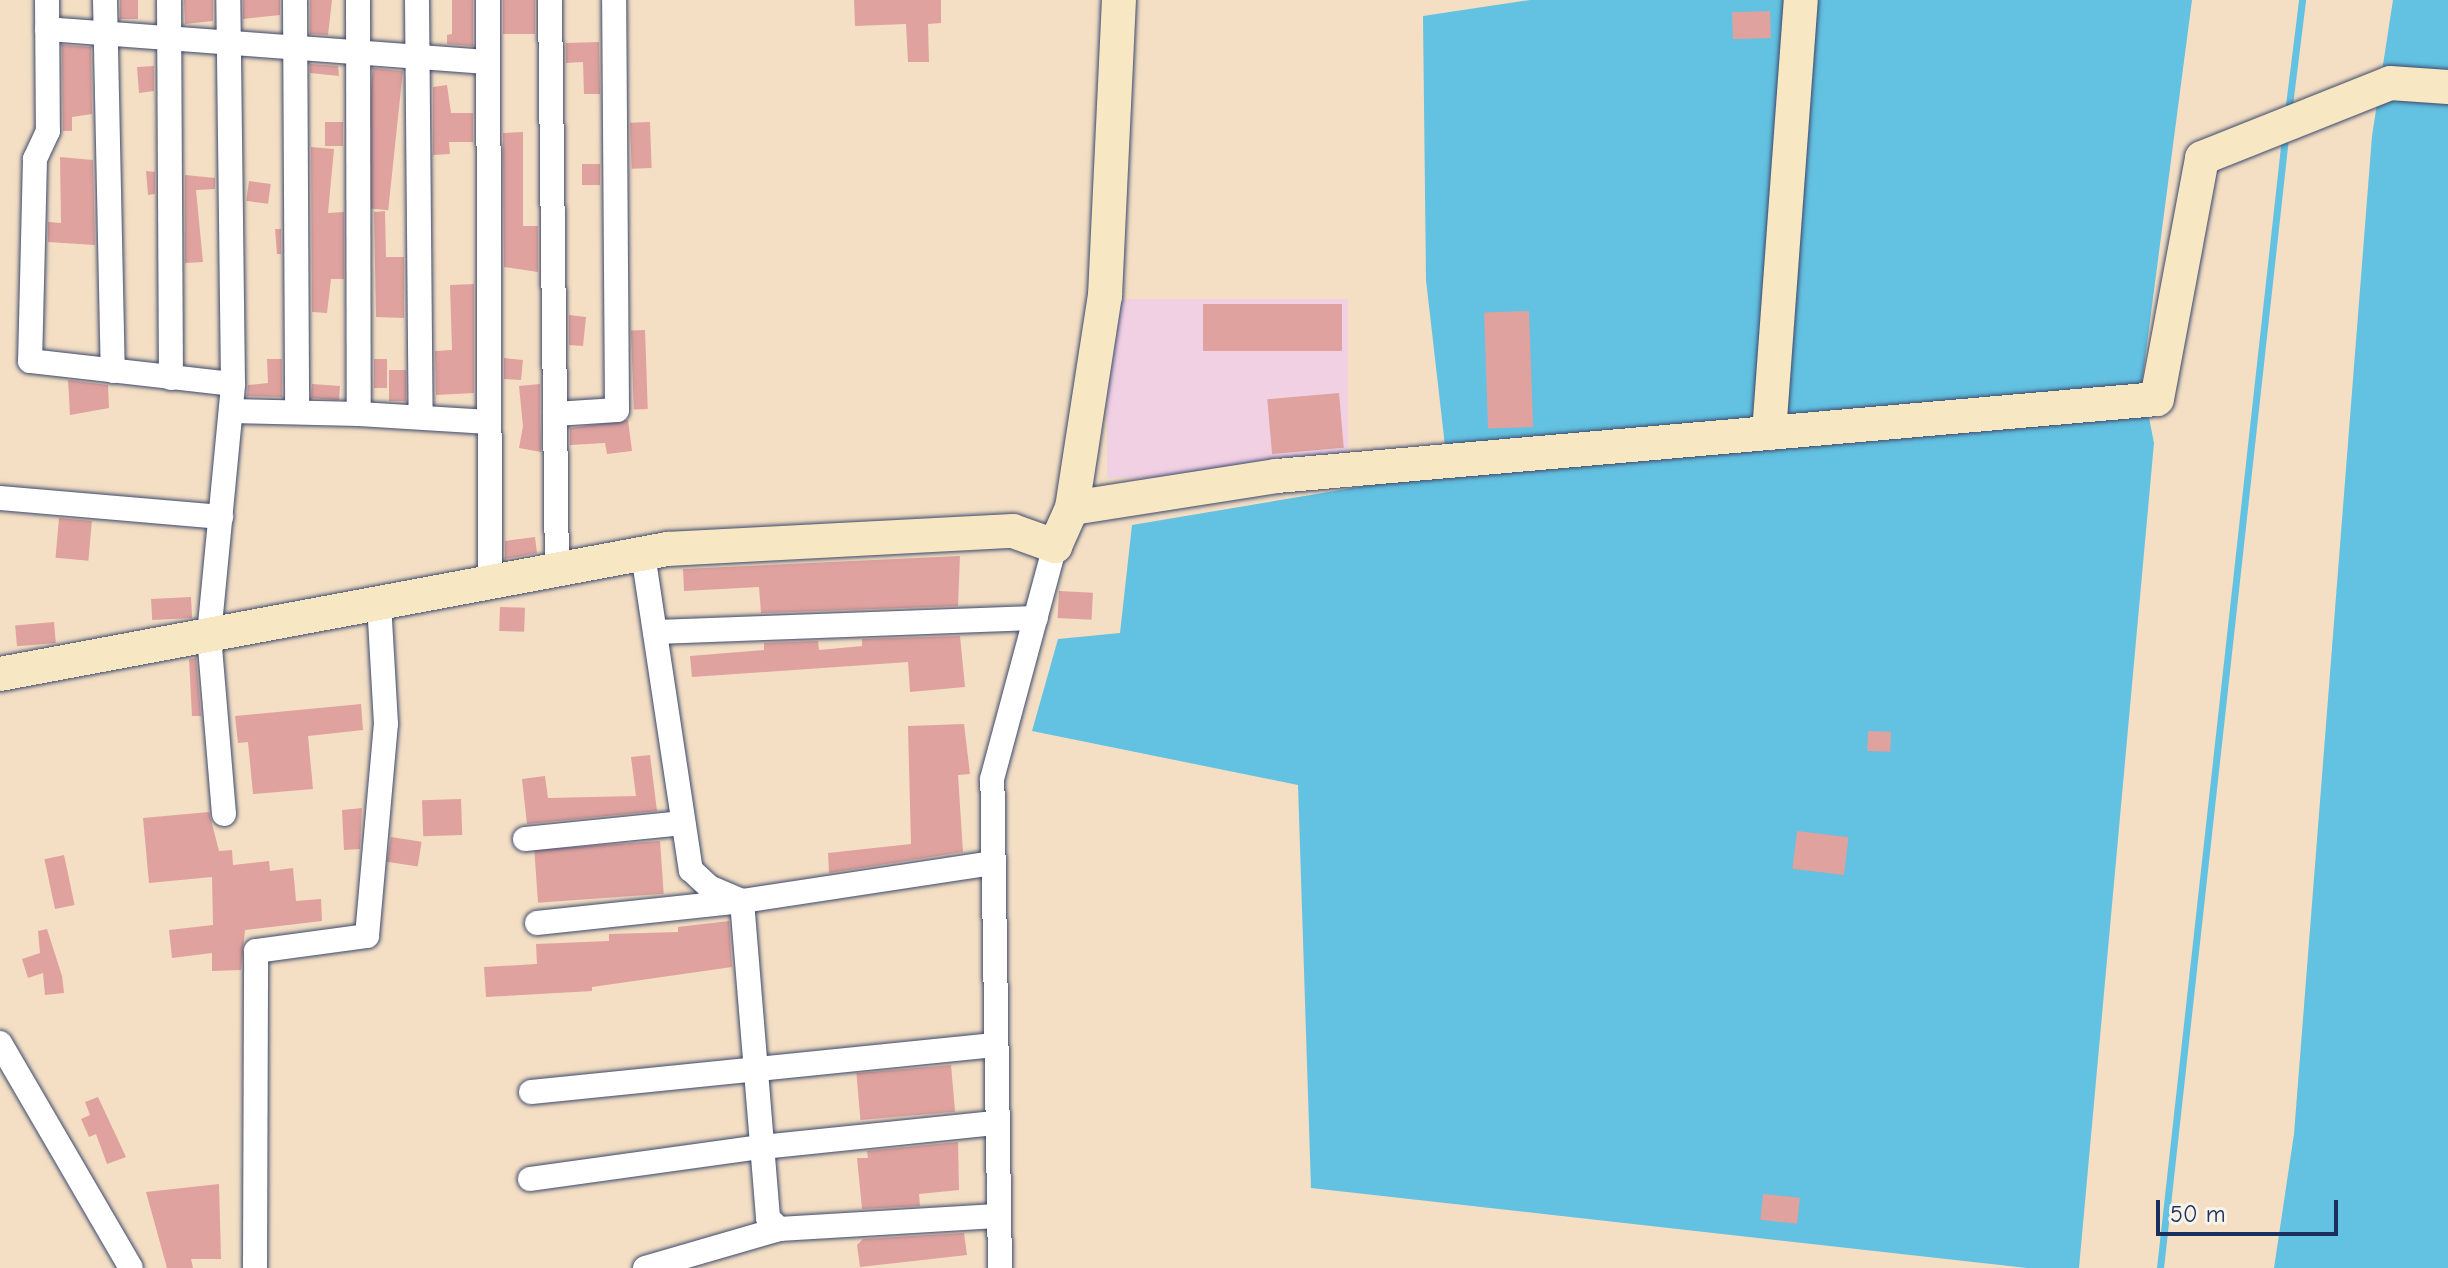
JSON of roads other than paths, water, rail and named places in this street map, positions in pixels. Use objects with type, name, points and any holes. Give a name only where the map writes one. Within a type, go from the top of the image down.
[{"type":"street","points":[[47,0],[48,131],[35,159],[30,361],[233,384]]},
{"type":"street","points":[[105,0],[113,371]]},
{"type":"street","points":[[169,0],[171,378]]},
{"type":"street","points":[[224,814],[209,635],[233,384],[228,0]]},
{"type":"street","points":[[295,0],[297,411]]},
{"type":"street","points":[[358,0],[359,414]]},
{"type":"street","points":[[417,0],[421,417]]},
{"type":"street","points":[[488,0],[490,582]]},
{"type":"street","points":[[550,0],[557,570]]},
{"type":"street","points":[[555,414],[617,410],[614,0]]},
{"type":"street","points":[[1000,1268],[995,1123],[992,779],[1055,546],[1072,508],[1105,296],[1119,0]]},
{"type":"street","points":[[1769,433],[1801,0]]},
{"type":"street","points":[[47,29],[295,51],[417,55],[488,62]]},
{"type":"street","points":[[1072,508],[1277,476],[2157,399],[2202,158],[2223,146],[2390,83],[2448,87]]},
{"type":"street","points":[[231,411],[297,411],[489,422]]},
{"type":"street","points":[[0,498],[221,517]]},
{"type":"street","points":[[0,674],[643,554],[1013,531],[1055,546]]},
{"type":"street","points":[[643,554],[691,870],[709,887],[742,901]]},
{"type":"street","points":[[255,1268],[256,951],[367,936],[386,724],[379,603]]},
{"type":"street","points":[[655,632],[1036,618]]},
{"type":"street","points":[[525,839],[683,823]]},
{"type":"street","points":[[537,923],[742,901],[993,863]]},
{"type":"street","points":[[742,901],[768,1218],[779,1229]]},
{"type":"street","points":[[0,1043],[131,1268]]},
{"type":"street","points":[[531,1092],[995,1045]]},
{"type":"street","points":[[530,1179],[762,1147],[995,1123]]},
{"type":"street","points":[[645,1268],[779,1229],[997,1216]]},
{"type":"water","points":[[1530,0],[2192,0],[2142,382],[2154,443],[2079,1268],[2027,1268],[1311,1188],[1298,785],[1032,731],[1058,639],[1120,633],[1132,525],[1448,472],[1426,280],[1423,16]]},
{"type":"water","points":[[2393,0],[2448,0],[2448,1268],[2274,1268],[2294,1134],[2372,136]]},
{"type":"waterway","points":[[2288,113],[2302,0]]},
{"type":"waterway","points":[[2160,1268],[2285,137]]}]
